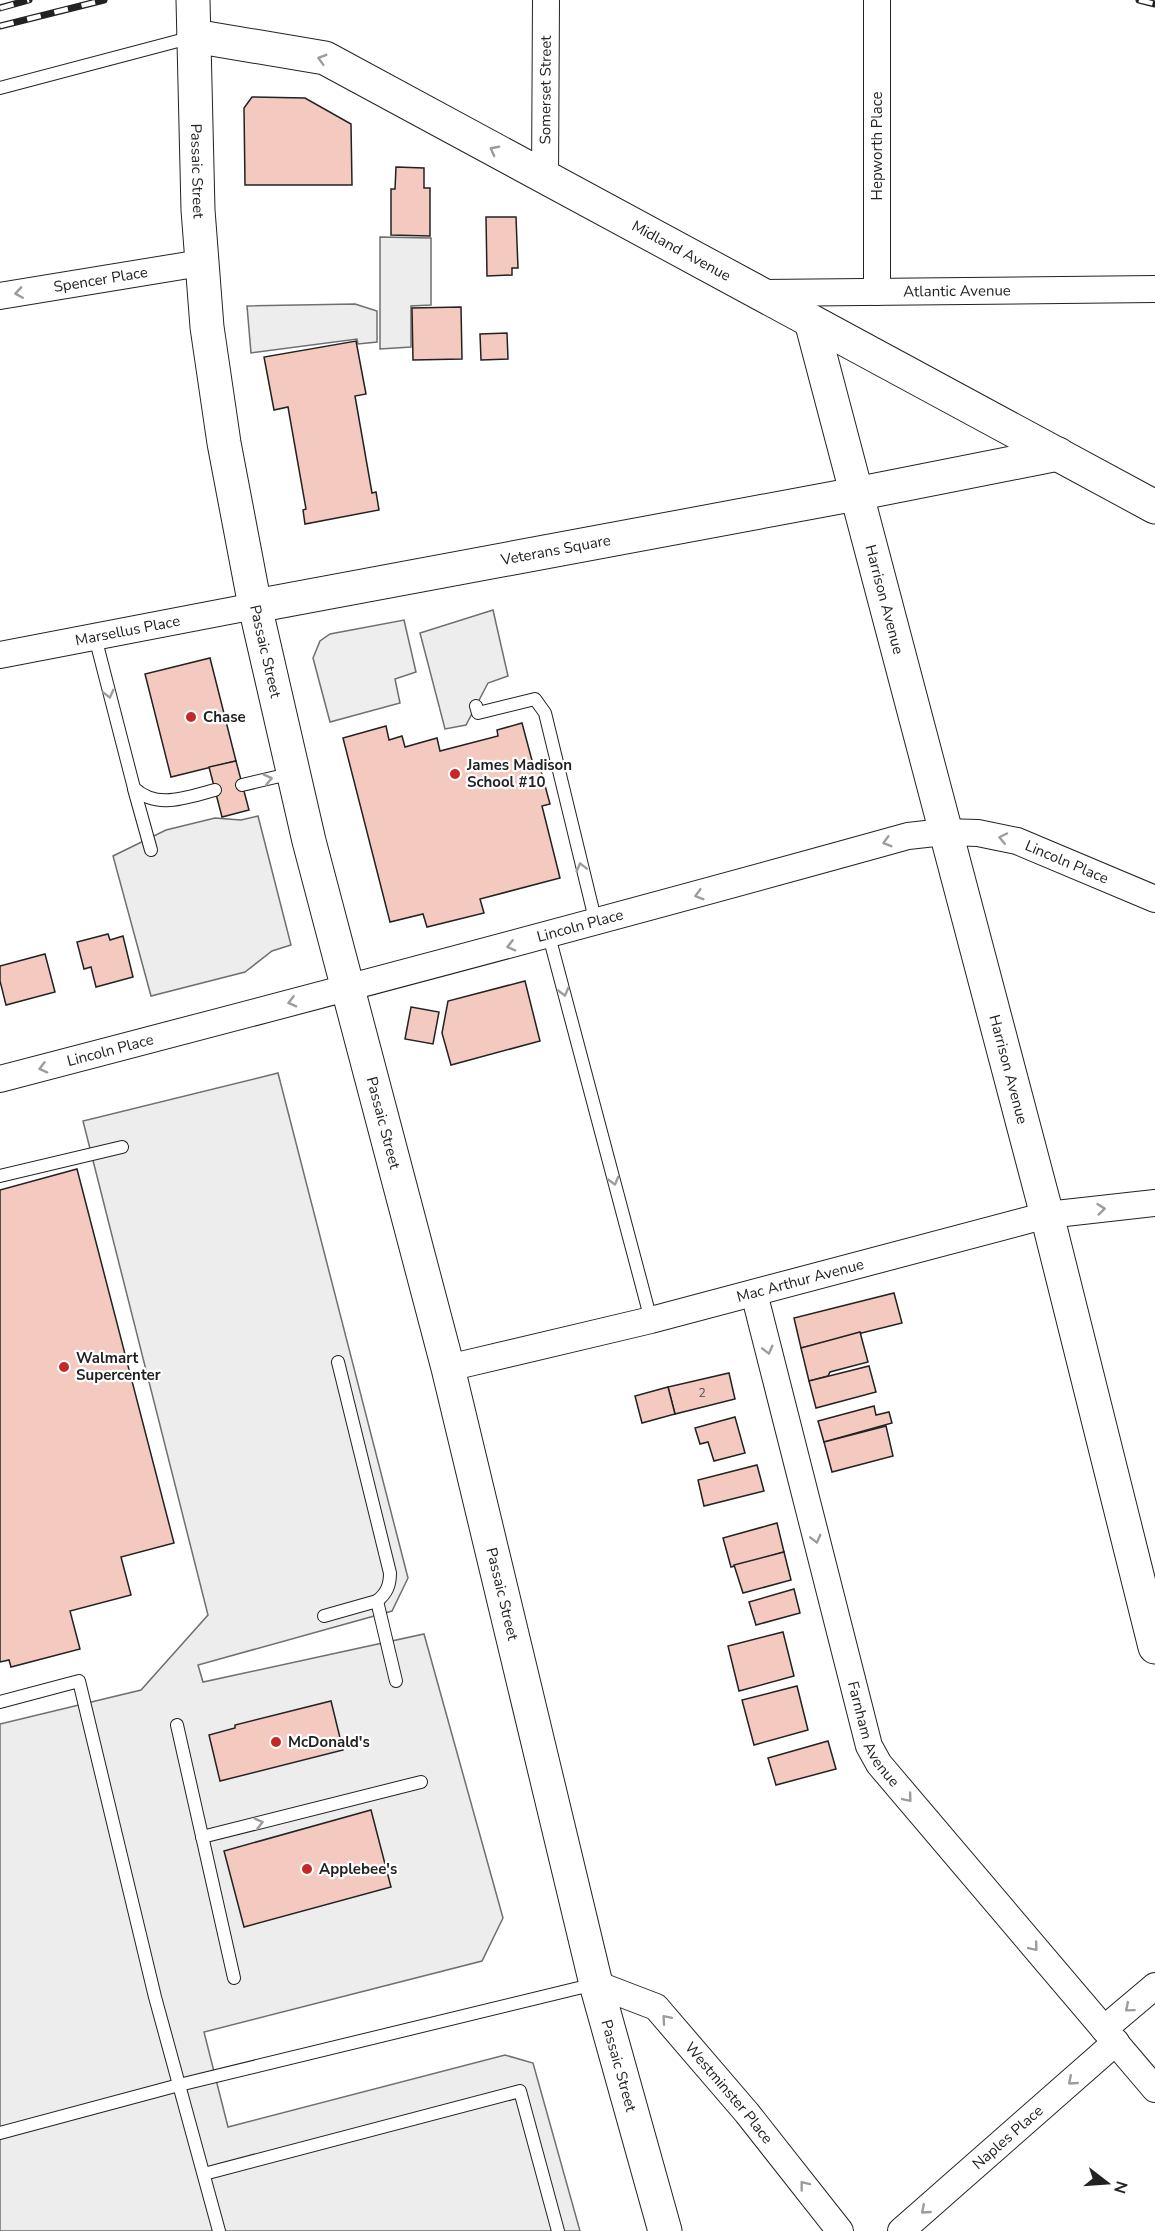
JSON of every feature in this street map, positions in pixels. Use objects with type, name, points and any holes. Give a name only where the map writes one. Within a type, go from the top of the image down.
[{"type":"street","name":"Passaic Street","points":[[193,0],[201,263],[207,327],[224,442],[255,606],[309,841],[448,1368],[596,1984],[665,2231]]},
{"type":"street","name":"Somerset Street","points":[[545,178],[546,0]]},
{"type":"street","name":"Hepworth Place","points":[[877,0],[877,292]]},
{"type":"street","name":"Midland Avenue","points":[[194,36],[325,58],[1155,507]]},
{"type":"street","name":"Spencer Place","points":[[0,296],[201,263]]},
{"type":"street","name":"Atlantic Avenue","points":[[759,293],[1155,289]]},
{"type":"street","points":[[811,321],[856,494]]},
{"type":"street","name":"Veterans Square","points":[[255,606],[1058,454]]},
{"type":"street","name":"Harrison Avenue","points":[[856,494],[1047,1215],[1155,1647]]},
{"type":"street","name":"Marsellus Place","points":[[0,655],[255,606]]},
{"type":"street","name":"Lincoln Place","points":[[0,1079],[549,936],[908,836],[944,832],[978,833],[1017,841],[1155,898]]},
{"type":"street","name":"Mac Arthur Avenue","points":[[448,1368],[651,1320],[1047,1215],[1155,1203]]},
{"type":"street","name":"Farnham Avenue","points":[[754,1293],[869,1746],[879,1764],[1155,2089]]},
{"type":"street","name":"Westminster Place","points":[[596,1984],[656,2007],[747,2113],[840,2231]]},
{"type":"street","name":"Naples Place","points":[[900,2231],[1110,2036],[1155,1986]]},
{"type":"lane","points":[[0,88],[194,36]]},
{"type":"lane","points":[[95,638],[151,850]]},
{"type":"lane","points":[[476,706],[478,713],[536,699],[545,713],[596,923]]},
{"type":"lane","points":[[242,785],[294,773]]},
{"type":"lane","points":[[134,788],[152,800],[167,802],[215,790]]},
{"type":"lane","points":[[549,936],[651,1320]]},
{"type":"lane","points":[[0,1176],[122,1147]]},
{"type":"lane","points":[[324,1616],[377,1601],[384,1595],[390,1582],[390,1573],[338,1362]]},
{"type":"lane","points":[[377,1601],[396,1681]]},
{"type":"lane","points":[[0,1702],[79,1681],[154,1997],[219,2231]]},
{"type":"lane","points":[[177,1725],[234,1978]]},
{"type":"lane","points":[[202,1837],[421,1782]]},
{"type":"lane","points":[[0,2133],[179,2085],[596,1984]]},
{"type":"lane","points":[[204,2174],[520,2091],[558,2231]]},
{"type":"shaded area","points":[[380,237],[431,238],[431,305],[411,306],[411,347],[380,349]]},
{"type":"shaded area","points":[[355,304],[377,311],[377,342],[358,344],[357,339],[251,353],[247,306]]},
{"type":"shaded area","points":[[493,610],[508,676],[488,683],[466,725],[445,729],[420,633]]},
{"type":"shaded area","points":[[404,620],[416,672],[395,679],[400,703],[330,722],[313,658],[320,641],[330,634]]},
{"type":"shaded area","points":[[258,816],[291,945],[272,951],[245,972],[151,996],[113,856],[166,830],[215,818],[241,820]]},
{"type":"shaded area","points":[[278,1073],[408,1578],[392,1611],[198,1665],[203,1682],[424,1634],[503,1918],[482,1961],[204,2032],[228,2127],[505,2055],[533,2063],[580,2231],[0,2231],[0,1724],[141,1690],[208,1615],[83,1121]]},
{"type":"building","points":[[252,97],[305,98],[351,124],[352,185],[245,185],[244,108]]},
{"type":"building","points":[[396,167],[424,168],[424,188],[430,188],[430,236],[391,235],[391,189],[395,189]]},
{"type":"building","points":[[486,217],[516,217],[518,268],[512,268],[512,275],[487,276]]},
{"type":"building","points":[[461,307],[462,359],[413,360],[412,308]]},
{"type":"building","points":[[507,333],[508,359],[481,360],[480,334]]},
{"type":"building","points":[[356,341],[366,394],[355,396],[372,493],[376,492],[379,510],[305,524],[303,510],[306,509],[288,407],[274,410],[264,357]]},
{"type":"building","name":"Chase","points":[[210,658],[236,761],[171,777],[145,674]]},
{"type":"building","points":[[522,723],[534,768],[540,767],[550,804],[542,806],[560,878],[480,899],[484,913],[427,927],[423,914],[390,922],[343,738],[386,726],[389,740],[402,736],[405,747],[437,738],[440,751],[498,736],[497,730]]},
{"type":"building","points":[[236,761],[249,810],[222,817],[209,767]]},
{"type":"building","points":[[108,934],[110,940],[123,936],[133,977],[96,987],[91,967],[84,969],[77,942]]},
{"type":"building","points":[[45,954],[55,992],[6,1005],[0,981],[0,966]]},
{"type":"building","points":[[525,981],[540,1041],[451,1065],[442,1033],[448,1001]]},
{"type":"building","points":[[411,1007],[439,1012],[433,1044],[405,1039]]},
{"type":"building","name":"Walmart Supercenter","points":[[77,1169],[174,1543],[121,1557],[131,1595],[70,1611],[80,1649],[11,1667],[9,1660],[0,1662],[0,1190]]},
{"type":"building","points":[[894,1293],[902,1323],[801,1348],[794,1318]]},
{"type":"building","points":[[860,1332],[868,1362],[830,1372],[828,1376],[809,1381],[801,1348]]},
{"type":"building","points":[[869,1366],[876,1392],[816,1408],[809,1381]]},
{"type":"building","points":[[729,1373],[735,1399],[675,1414],[668,1387]]},
{"type":"building","points":[[668,1387],[675,1414],[642,1423],[635,1396]]},
{"type":"building","points":[[874,1406],[876,1415],[889,1412],[892,1423],[824,1442],[818,1421]]},
{"type":"building","points":[[735,1417],[745,1453],[714,1461],[708,1442],[700,1444],[695,1428]]},
{"type":"building","points":[[886,1426],[893,1456],[832,1472],[824,1442]]},
{"type":"building","points":[[757,1465],[764,1491],[704,1506],[698,1480]]},
{"type":"building","points":[[777,1523],[784,1552],[731,1567],[723,1538]]},
{"type":"building","points":[[784,1552],[791,1580],[743,1593],[734,1565]]},
{"type":"building","points":[[794,1589],[800,1613],[756,1625],[749,1602]]},
{"type":"building","points":[[783,1632],[794,1676],[739,1691],[728,1646]]},
{"type":"building","points":[[797,1686],[808,1730],[754,1745],[742,1700]]},
{"type":"building","name":"McDonald's","points":[[331,1701],[343,1750],[220,1781],[209,1735],[235,1728],[235,1725]]},
{"type":"building","points":[[828,1741],[836,1769],[776,1785],[768,1758]]},
{"type":"building","name":"Applebee's","points":[[371,1810],[391,1887],[244,1927],[224,1851]]},
{"type":"railway","points":[[0,8],[29,0]]},
{"type":"railway","points":[[0,26],[104,0]]},
{"type":"railway","points":[[1139,0],[1155,4]]},
{"type":"place","name":"Chase","points":[[191,717]]},
{"type":"place","name":"James Madison School #10","points":[[455,774]]},
{"type":"place","name":"Walmart Supercenter","points":[[64,1367]]},
{"type":"place","name":"McDonald's","points":[[276,1742]]},
{"type":"place","name":"Applebee's","points":[[307,1869]]}]
